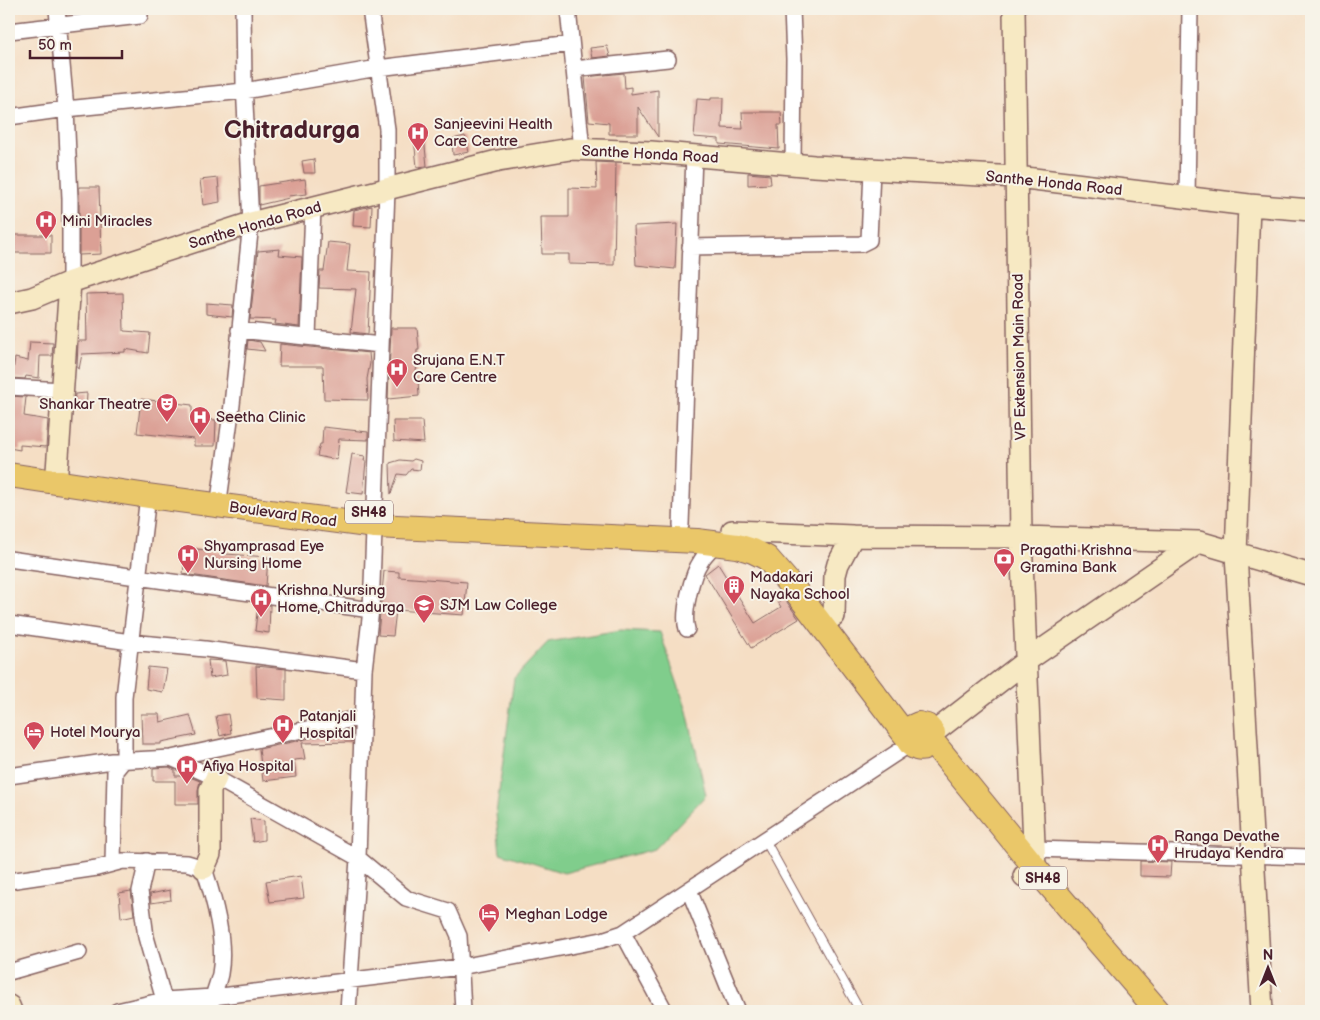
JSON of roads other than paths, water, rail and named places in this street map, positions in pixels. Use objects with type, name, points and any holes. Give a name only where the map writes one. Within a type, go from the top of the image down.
[{"type":"main road","name":"VP Extension Main Road","points":[[1014,9],[1021,537],[1031,864]]},
{"type":"main road","name":"Santhe Honda Road","points":[[9,303],[32,298],[70,282],[250,223],[498,161],[570,149],[651,152],[872,170],[1017,178],[1249,205],[1311,210]]},
{"type":"main road","points":[[1249,205],[1236,554],[1262,1011]]},
{"type":"main road","points":[[56,471],[70,282]]},
{"type":"main road","name":"Boulevard Road","points":[[9,463],[220,493],[375,519],[680,526],[727,537]]},
{"type":"main road","name":"Boulevard Road","points":[[9,475],[148,496],[375,519],[727,537]]},
{"type":"main road","name":"SH48","points":[[727,537],[752,536],[770,543],[783,554],[834,616],[920,738]]},
{"type":"main road","points":[[834,616],[835,575],[838,564],[853,536]]},
{"type":"main road","points":[[727,537],[1021,537],[1198,542],[1311,575]]},
{"type":"main road","name":"SH48","points":[[727,537],[767,558],[780,571],[920,738],[1158,1011]]},
{"type":"main road","points":[[920,738],[1026,661],[1198,542]]},
{"type":"main road","points":[[204,868],[210,854],[210,790],[216,778]]},
{"type":"main road","name":"SH48","points":[[1031,864],[1140,1011]]},
{"type":"main road","points":[[9,1006],[11,1011]]},
{"type":"street","points":[[57,9],[66,109],[70,200],[70,282]]},
{"type":"street","points":[[220,493],[232,405],[250,223],[244,92],[243,9]]},
{"type":"street","points":[[348,1011],[358,858],[364,670],[371,610],[387,190],[387,129],[370,9]]},
{"type":"street","points":[[568,9],[582,150]]},
{"type":"street","points":[[792,9],[794,59],[793,164]]},
{"type":"street","points":[[1187,197],[1190,9]]},
{"type":"street","points":[[9,31],[140,16]]},
{"type":"street","points":[[9,117],[66,109],[244,92],[378,68],[571,44]]},
{"type":"street","points":[[574,70],[668,59]]},
{"type":"street","points":[[680,526],[694,156]]},
{"type":"street","points":[[690,247],[861,244],[869,240],[872,170]]},
{"type":"street","points":[[308,337],[313,208]]},
{"type":"street","points":[[239,330],[381,345]]},
{"type":"street","points":[[9,387],[63,390]]},
{"type":"street","points":[[113,863],[115,771],[124,760],[124,697],[148,496]]},
{"type":"street","points":[[687,629],[685,623],[690,586],[700,562],[727,537]]},
{"type":"street","points":[[9,558],[371,610]]},
{"type":"street","points":[[9,624],[130,642],[364,670]]},
{"type":"street","points":[[9,776],[124,760],[170,758],[363,716]]},
{"type":"street","points":[[118,1011],[164,1000],[211,1004],[351,981],[460,967],[602,940],[623,933],[920,738]]},
{"type":"street","points":[[170,758],[216,778],[358,858],[406,898],[448,911],[459,936],[463,1011]]},
{"type":"street","points":[[1031,864],[1253,856],[1311,857]]},
{"type":"street","points":[[9,881],[97,868],[122,861],[187,863],[204,868],[211,890],[222,943],[220,973],[211,1004]]},
{"type":"street","points":[[147,861],[140,891],[146,937],[164,1000]]},
{"type":"street","points":[[688,890],[738,1011]]},
{"type":"street","points":[[623,933],[665,1011]]},
{"type":"street","points":[[9,972],[79,952]]},
{"type":"lane","points":[[765,840],[860,1011]]},
{"type":"place","name":"Sanjeevini Health Care Centre","points":[[418,152]]},
{"type":"place","name":"Mini Miracles","points":[[46,240]]},
{"type":"place","name":"Srujana E.N.T Care Centre","points":[[397,388]]},
{"type":"place","name":"Shankar Theatre","points":[[167,423]]},
{"type":"place","name":"Seetha Clinic","points":[[200,436]]},
{"type":"place","name":"Shyamprasad Eye Nursing Home","points":[[188,574]]},
{"type":"place","name":"Pragathi Krishna Gramina Bank","points":[[1004,578]]},
{"type":"place","name":"Madakari Nayaka School","points":[[734,605]]},
{"type":"place","name":"Krishna Nursing Home, Chitradurga","points":[[261,618]]},
{"type":"place","name":"SJM Law College","points":[[424,624]]},
{"type":"place","name":"Patanjali Hospital","points":[[283,744]]},
{"type":"place","name":"Hotel Mourya","points":[[34,751]]},
{"type":"place","name":"Afiya Hospital","points":[[187,785]]},
{"type":"place","name":"Ranga Devathe Hrudaya Kendra","points":[[1158,864]]},
{"type":"place","name":"Meghan Lodge","points":[[489,933]]},
{"type":"district","name":"Chitradurga","points":[[292,129]]}]
